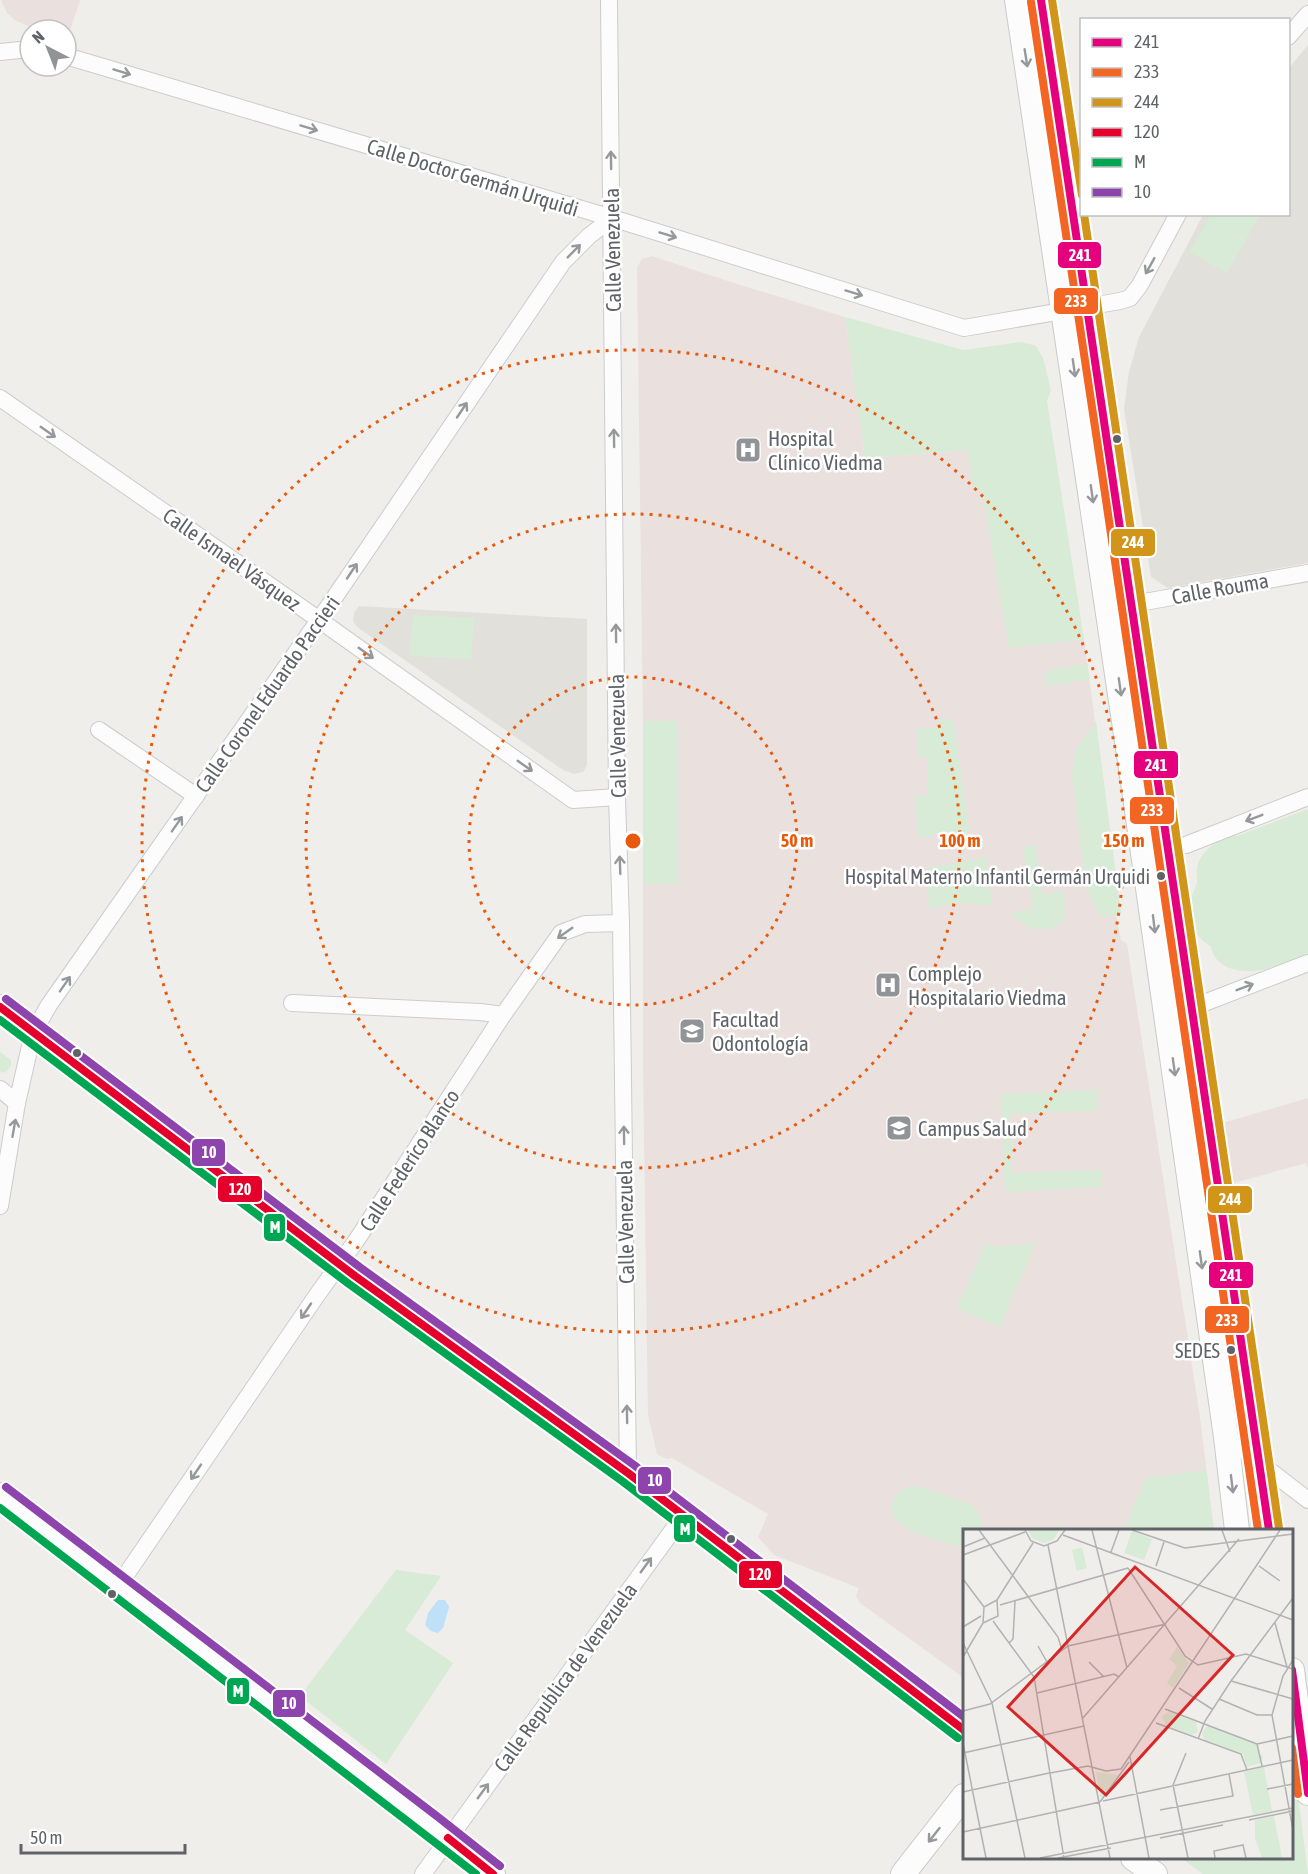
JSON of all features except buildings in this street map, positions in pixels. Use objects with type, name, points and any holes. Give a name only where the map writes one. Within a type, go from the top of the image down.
[{"type":"main road","points":[[1017,0],[1133,604],[1167,849],[1269,1529]]},
{"type":"main road","points":[[1041,0],[1146,866],[1237,1529]]},
{"type":"main road","points":[[0,1007],[340,1263],[628,1473],[963,1729]]},
{"type":"main road","points":[[0,1495],[493,1874]]},
{"type":"main road","points":[[1293,1678],[1308,1792]]},
{"type":"main road","points":[[903,1874],[963,1797]]},
{"type":"main road","points":[[1136,1859],[1155,1874]]},
{"type":"street","name":"Calle Venezuela","points":[[609,0],[617,797],[621,923],[628,1473]]},
{"type":"street","points":[[1290,35],[1308,14]]},
{"type":"street","points":[[0,52],[18,50]]},
{"type":"street","name":"Calle Doctor Germán Urquidi","points":[[78,60],[612,218],[964,328],[1120,302],[1130,298],[1140,285],[1177,216]]},
{"type":"street","name":"Calle Coronel Eduardo Paccieri","points":[[0,1206],[33,1033],[50,1005],[563,262],[612,218]]},
{"type":"street","name":"Calle Ismael Vásquez","points":[[0,398],[573,800],[617,797]]},
{"type":"street","name":"Calle Rouma","points":[[1133,604],[1308,573]]},
{"type":"street","points":[[99,730],[196,796]]},
{"type":"street","points":[[1167,849],[1186,845],[1308,797]]},
{"type":"street","name":"Calle Federico Blanco","points":[[119,1585],[356,1241],[502,1015],[561,933],[585,924],[621,923]]},
{"type":"street","points":[[1191,1008],[1308,963]]},
{"type":"street","points":[[292,1003],[502,1015]]},
{"type":"street","points":[[0,1089],[18,1103]]},
{"type":"street","points":[[1226,1437],[1308,1500]]},
{"type":"street","name":"Calle Republica de Venezuela","points":[[423,1874],[682,1516]]},
{"type":"shaded area","points":[[1,0],[80,0],[74,18],[18,18],[18,22],[7,13]]},
{"type":"shaded area","points":[[1308,45],[1308,563],[1168,588],[1151,577],[1124,409],[1129,372],[1139,337],[1202,216],[1290,216],[1290,67]]},
{"type":"shaded area","name":"Complejo Hospitalario Viedma","points":[[652,256],[845,317],[865,458],[968,450],[974,489],[982,488],[1009,647],[1084,639],[1121,914],[1116,916],[1121,940],[1127,944],[1200,1417],[1214,1529],[963,1529],[963,1677],[860,1603],[856,1596],[859,1588],[774,1555],[758,1537],[768,1514],[672,1458],[667,1459],[657,1454],[648,1415],[637,267],[642,259]]},
{"type":"shaded area","points":[[359,606],[587,619],[587,765],[583,772],[574,774],[563,770],[357,627],[353,621],[354,613]]},
{"type":"shaded area","points":[[1308,1098],[1308,1169],[1306,1163],[1234,1183],[1223,1123]]},
{"type":"green space","points":[[1210,216],[1259,216],[1227,273],[1189,252]]},
{"type":"green space","points":[[845,317],[963,350],[1022,342],[1036,346],[1043,358],[1051,390],[1047,401],[1084,639],[1009,648],[982,489],[974,490],[968,450],[865,458]]},
{"type":"green space","points":[[1083,321],[1240,1424],[1234,1425],[1077,322]]},
{"type":"green space","points":[[413,615],[474,618],[471,659],[410,656]]},
{"type":"green space","points":[[1087,664],[1090,679],[1047,686],[1045,671]]},
{"type":"green space","points":[[939,718],[953,720],[970,835],[939,831],[927,838],[917,836],[916,796],[928,795],[928,757],[917,757],[917,728],[938,728]]},
{"type":"green space","points":[[643,721],[677,721],[678,884],[643,884]]},
{"type":"green space","points":[[1096,721],[1121,914],[1101,917],[1086,888],[1072,774],[1075,751]]},
{"type":"green space","points":[[1308,809],[1308,959],[1275,970],[1272,967],[1245,971],[1227,967],[1214,956],[1211,947],[1195,933],[1187,919],[1188,906],[1197,883],[1197,869],[1201,857],[1215,843],[1226,837],[1237,836]]},
{"type":"green space","points":[[1035,845],[1043,894],[1063,891],[1065,912],[1064,922],[1041,930],[1023,924],[1010,913],[1033,908],[1023,846]]},
{"type":"green space","points":[[987,857],[992,906],[960,904],[945,905],[929,910],[927,868]]},
{"type":"green space","points":[[0,1052],[11,1060],[7,1071],[2,1073],[0,1071]]},
{"type":"green space","points":[[1097,1090],[1098,1110],[1010,1114],[1012,1173],[1102,1170],[1102,1187],[1005,1192],[1001,1094]]},
{"type":"green space","points":[[986,1243],[992,1246],[1035,1244],[1000,1327],[957,1309]]},
{"type":"green space","points":[[1206,1470],[1214,1529],[1125,1529],[1145,1478]]},
{"type":"green space","points":[[919,1486],[972,1505],[980,1516],[980,1529],[963,1529],[963,1545],[952,1545],[914,1532],[898,1521],[893,1514],[894,1499],[904,1489]]},
{"type":"green space","points":[[396,1570],[441,1576],[405,1630],[453,1663],[386,1764],[300,1696]]},
{"type":"green space","points":[[1293,1755],[1308,1874],[1203,1874],[1182,1859],[1293,1859]]},
{"type":"water","points":[[438,1600],[445,1600],[449,1607],[443,1628],[438,1633],[431,1631],[425,1625],[428,1613]]},
{"type":"transit line","name":"241","points":[[1041,0],[1269,1529]]},
{"type":"transit line","name":"244","points":[[1052,0],[1080,182]]},
{"type":"transit line","name":"233","points":[[1031,2],[1258,1529]]},
{"type":"transit line","name":"244","points":[[1084,216],[1279,1528]]},
{"type":"transit line","name":"10","points":[[6,999],[361,1268],[634,1465],[963,1716]]},
{"type":"transit line","name":"120","points":[[0,1007],[355,1276],[628,1473],[963,1729]]},
{"type":"transit line","name":"M","points":[[0,1020],[349,1284],[622,1481],[958,1738]]},
{"type":"transit line","name":"10","points":[[6,1487],[500,1866]]},
{"type":"transit line","name":"M","points":[[0,1508],[476,1874]]},
{"type":"transit line","name":"241","points":[[1293,1678],[1308,1793]]},
{"type":"transit line","name":"233","points":[[1293,1756],[1298,1794]]},
{"type":"transit line","name":"120","points":[[448,1838],[493,1874]]},
{"type":"place","name":"Hospital Clínico Viedma","points":[[748,450]]},
{"type":"place","name":"Hospital Materno Infantil Germán Urquidi","points":[[1161,876]]},
{"type":"place","name":"Complejo Hospitalario Viedma","points":[[888,985]]},
{"type":"place","name":"Facultad Odontología","points":[[692,1031]]},
{"type":"place","name":"Campus Salud","points":[[899,1128]]},
{"type":"place","name":"SEDES","points":[[1231,1350]]}]
